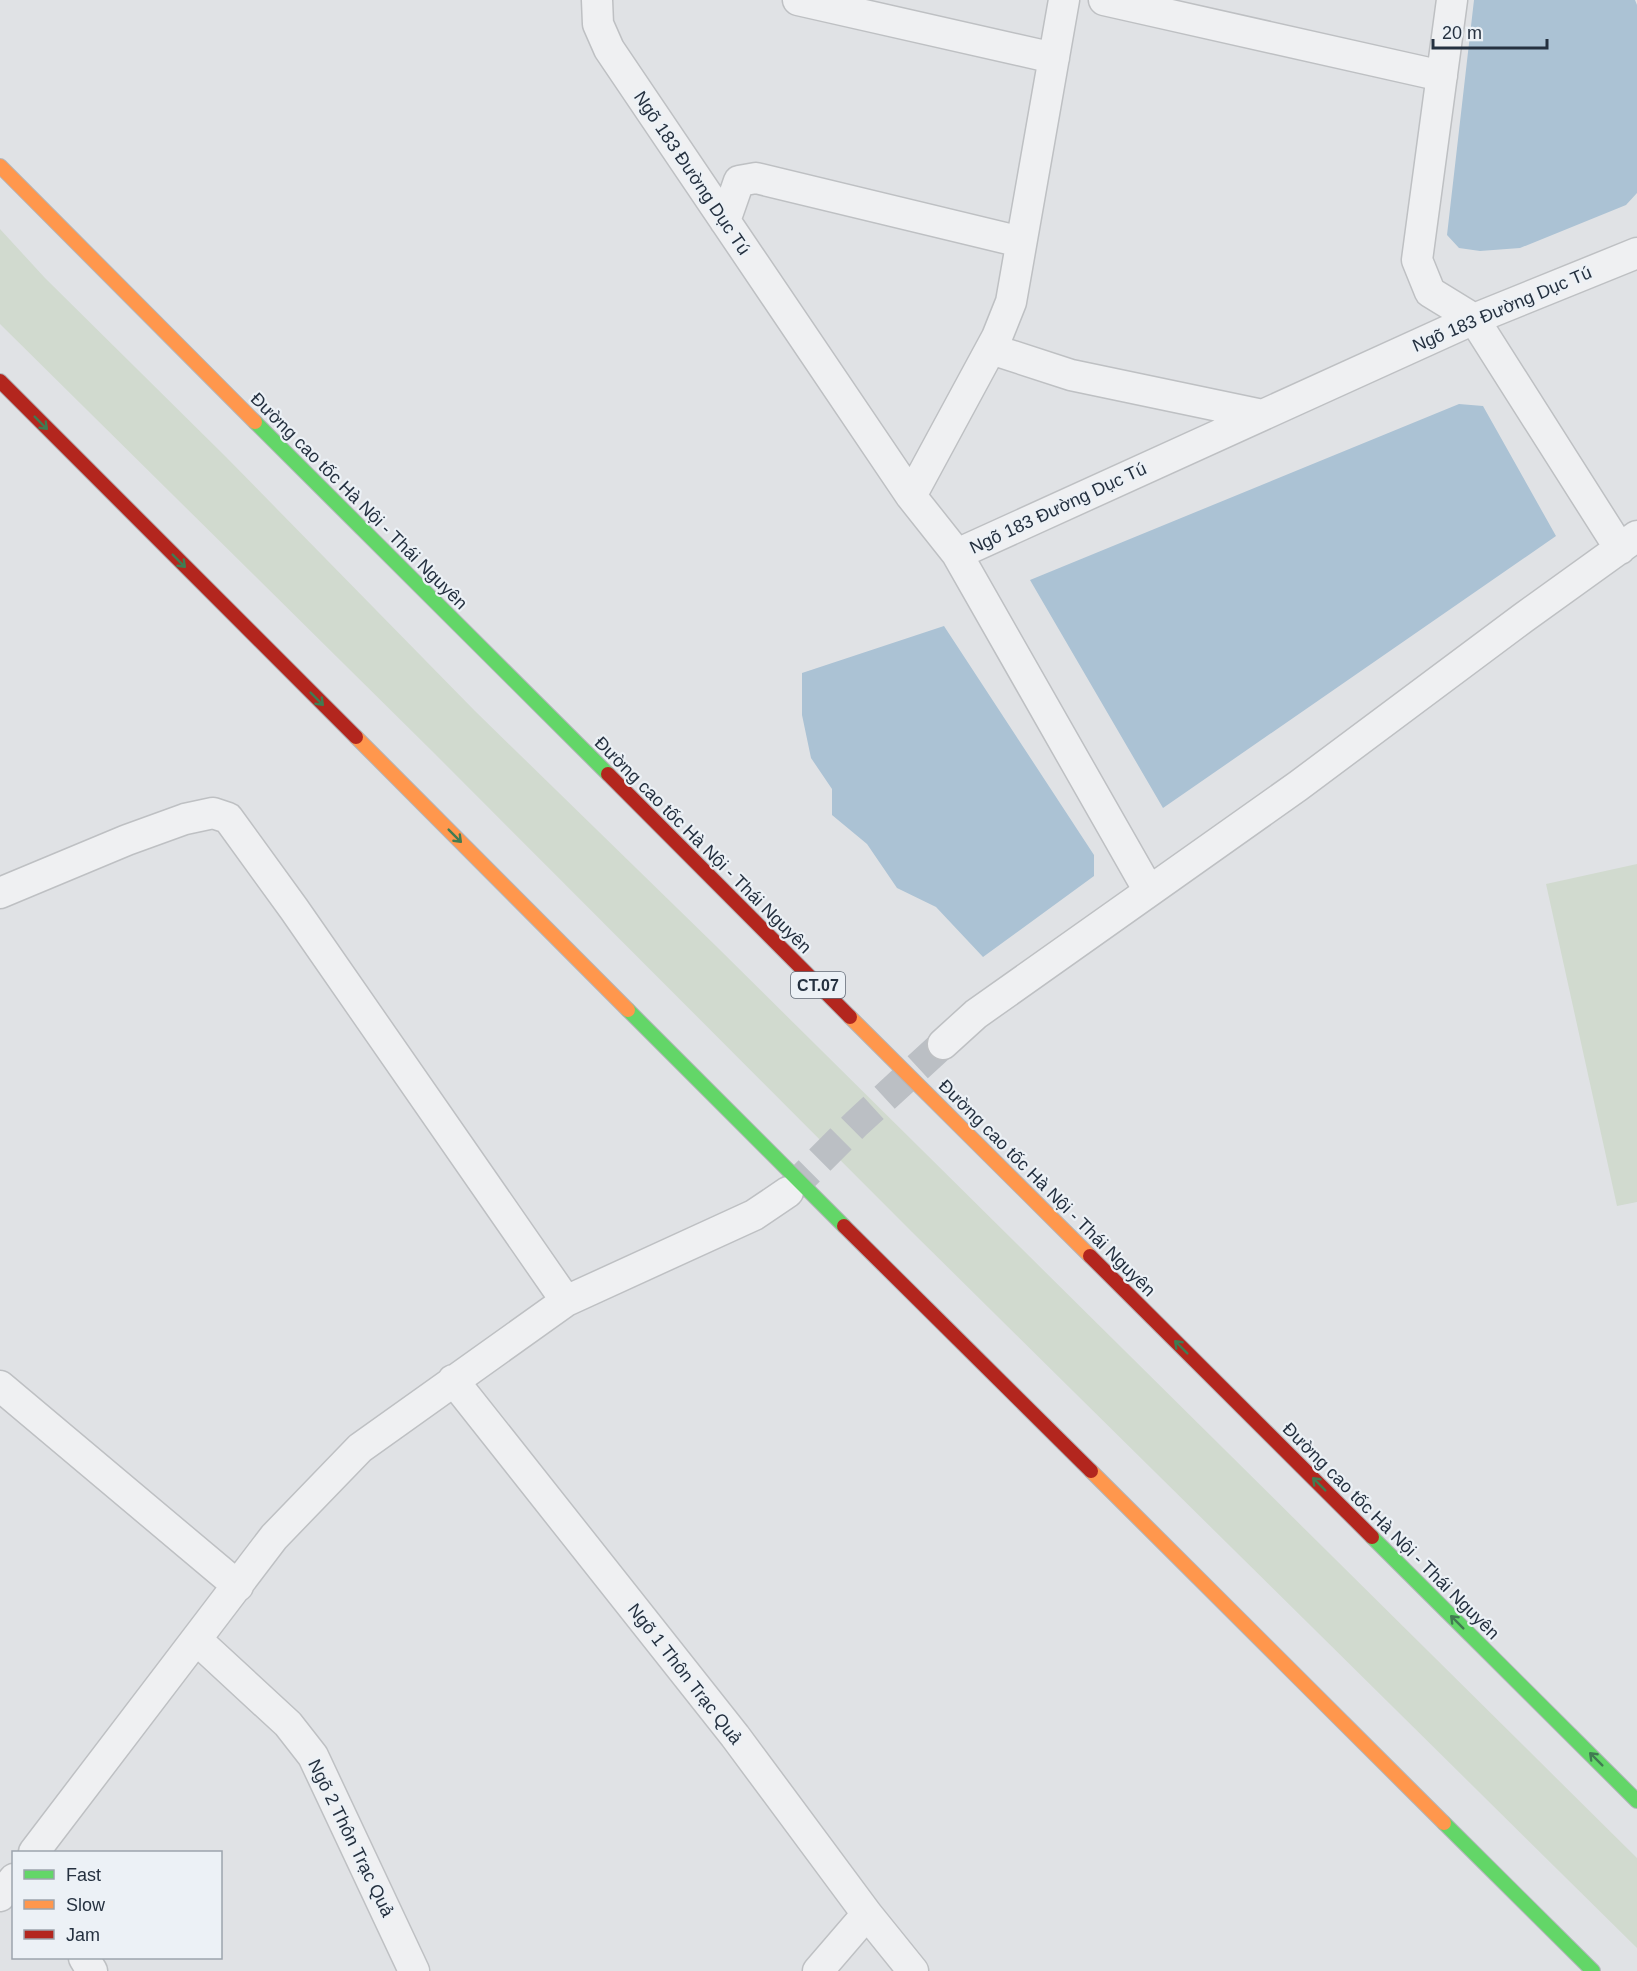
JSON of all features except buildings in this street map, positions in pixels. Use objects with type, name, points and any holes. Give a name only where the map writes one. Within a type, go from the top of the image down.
[{"type":"highway","name":"Đường cao tốc Hà Nội - Thái Nguyên","points":[[0,166],[1637,1801]]},
{"type":"highway","points":[[0,381],[1593,1971]]},
{"type":"street","name":"Ngõ 183 Đường Dục Tú","points":[[597,0],[598,24],[609,49],[911,496],[957,554],[1474,318],[1637,253]]},
{"type":"street","points":[[798,0],[1054,58]]},
{"type":"street","points":[[911,496],[991,349],[1011,302],[1064,0]]},
{"type":"street","points":[[1104,0],[1442,76]]},
{"type":"street","points":[[943,1044],[976,1014],[1299,786],[1628,542],[1474,318],[1430,292],[1417,260],[1452,0]]},
{"type":"street","points":[[725,221],[739,180],[756,178],[1021,242]]},
{"type":"street","points":[[991,349],[1071,375],[1262,415]]},
{"type":"street","points":[[957,554],[1149,891]]},
{"type":"street","points":[[0,893],[127,840],[185,819],[213,813],[228,818],[294,909],[566,1301]]},
{"type":"street","points":[[35,1851],[274,1537],[360,1448],[566,1301],[754,1215],[788,1192]]},
{"type":"street","name":"Ngõ 1 Thôn Trạc Quả","points":[[453,1380],[735,1736],[867,1914],[913,1971]]},
{"type":"street","points":[[0,1386],[238,1586]]},
{"type":"street","name":"Ngõ 2 Thôn Trạc Quả","points":[[197,1640],[288,1724],[313,1756],[414,1971]]},
{"type":"street","points":[[0,1896],[12,1881]]},
{"type":"street","points":[[818,1971],[867,1914]]},
{"type":"shaded area","points":[[0,229],[45,278],[226,457],[475,711],[716,946],[1637,1858],[1637,1948],[912,1232],[435,754],[0,324]]},
{"type":"shaded area","points":[[1637,864],[1637,1202],[1617,1206],[1546,884]]},
{"type":"water","points":[[1474,0],[1635,0],[1637,5],[1637,193],[1626,205],[1520,248],[1480,251],[1459,248],[1447,235]]},
{"type":"water","points":[[1459,404],[1483,406],[1556,536],[1163,808],[1030,580]]},
{"type":"water","points":[[944,626],[1094,855],[1094,876],[983,957],[936,907],[897,888],[867,844],[832,815],[832,789],[811,758],[802,715],[802,673]]},
{"type":"tunnel","points":[[788,1192],[856,1124],[943,1044]]},
{"type":"traffic: fast","points":[[255,422],[608,774]]},
{"type":"traffic: fast","points":[[628,1010],[844,1226]]},
{"type":"traffic: fast","points":[[1372,1537],[1637,1801]]},
{"type":"traffic: fast","points":[[1444,1823],[1593,1971]]},
{"type":"traffic: slow","points":[[0,166],[255,422]]},
{"type":"traffic: slow","points":[[356,737],[628,1010]]},
{"type":"traffic: slow","points":[[850,1017],[1090,1256]]},
{"type":"traffic: slow","points":[[1091,1471],[1444,1823]]},
{"type":"traffic: jam","points":[[0,381],[356,737]]},
{"type":"traffic: jam","points":[[608,774],[850,1017]]},
{"type":"traffic: jam","points":[[844,1226],[1091,1471]]},
{"type":"traffic: jam","points":[[1090,1256],[1372,1537]]}]
